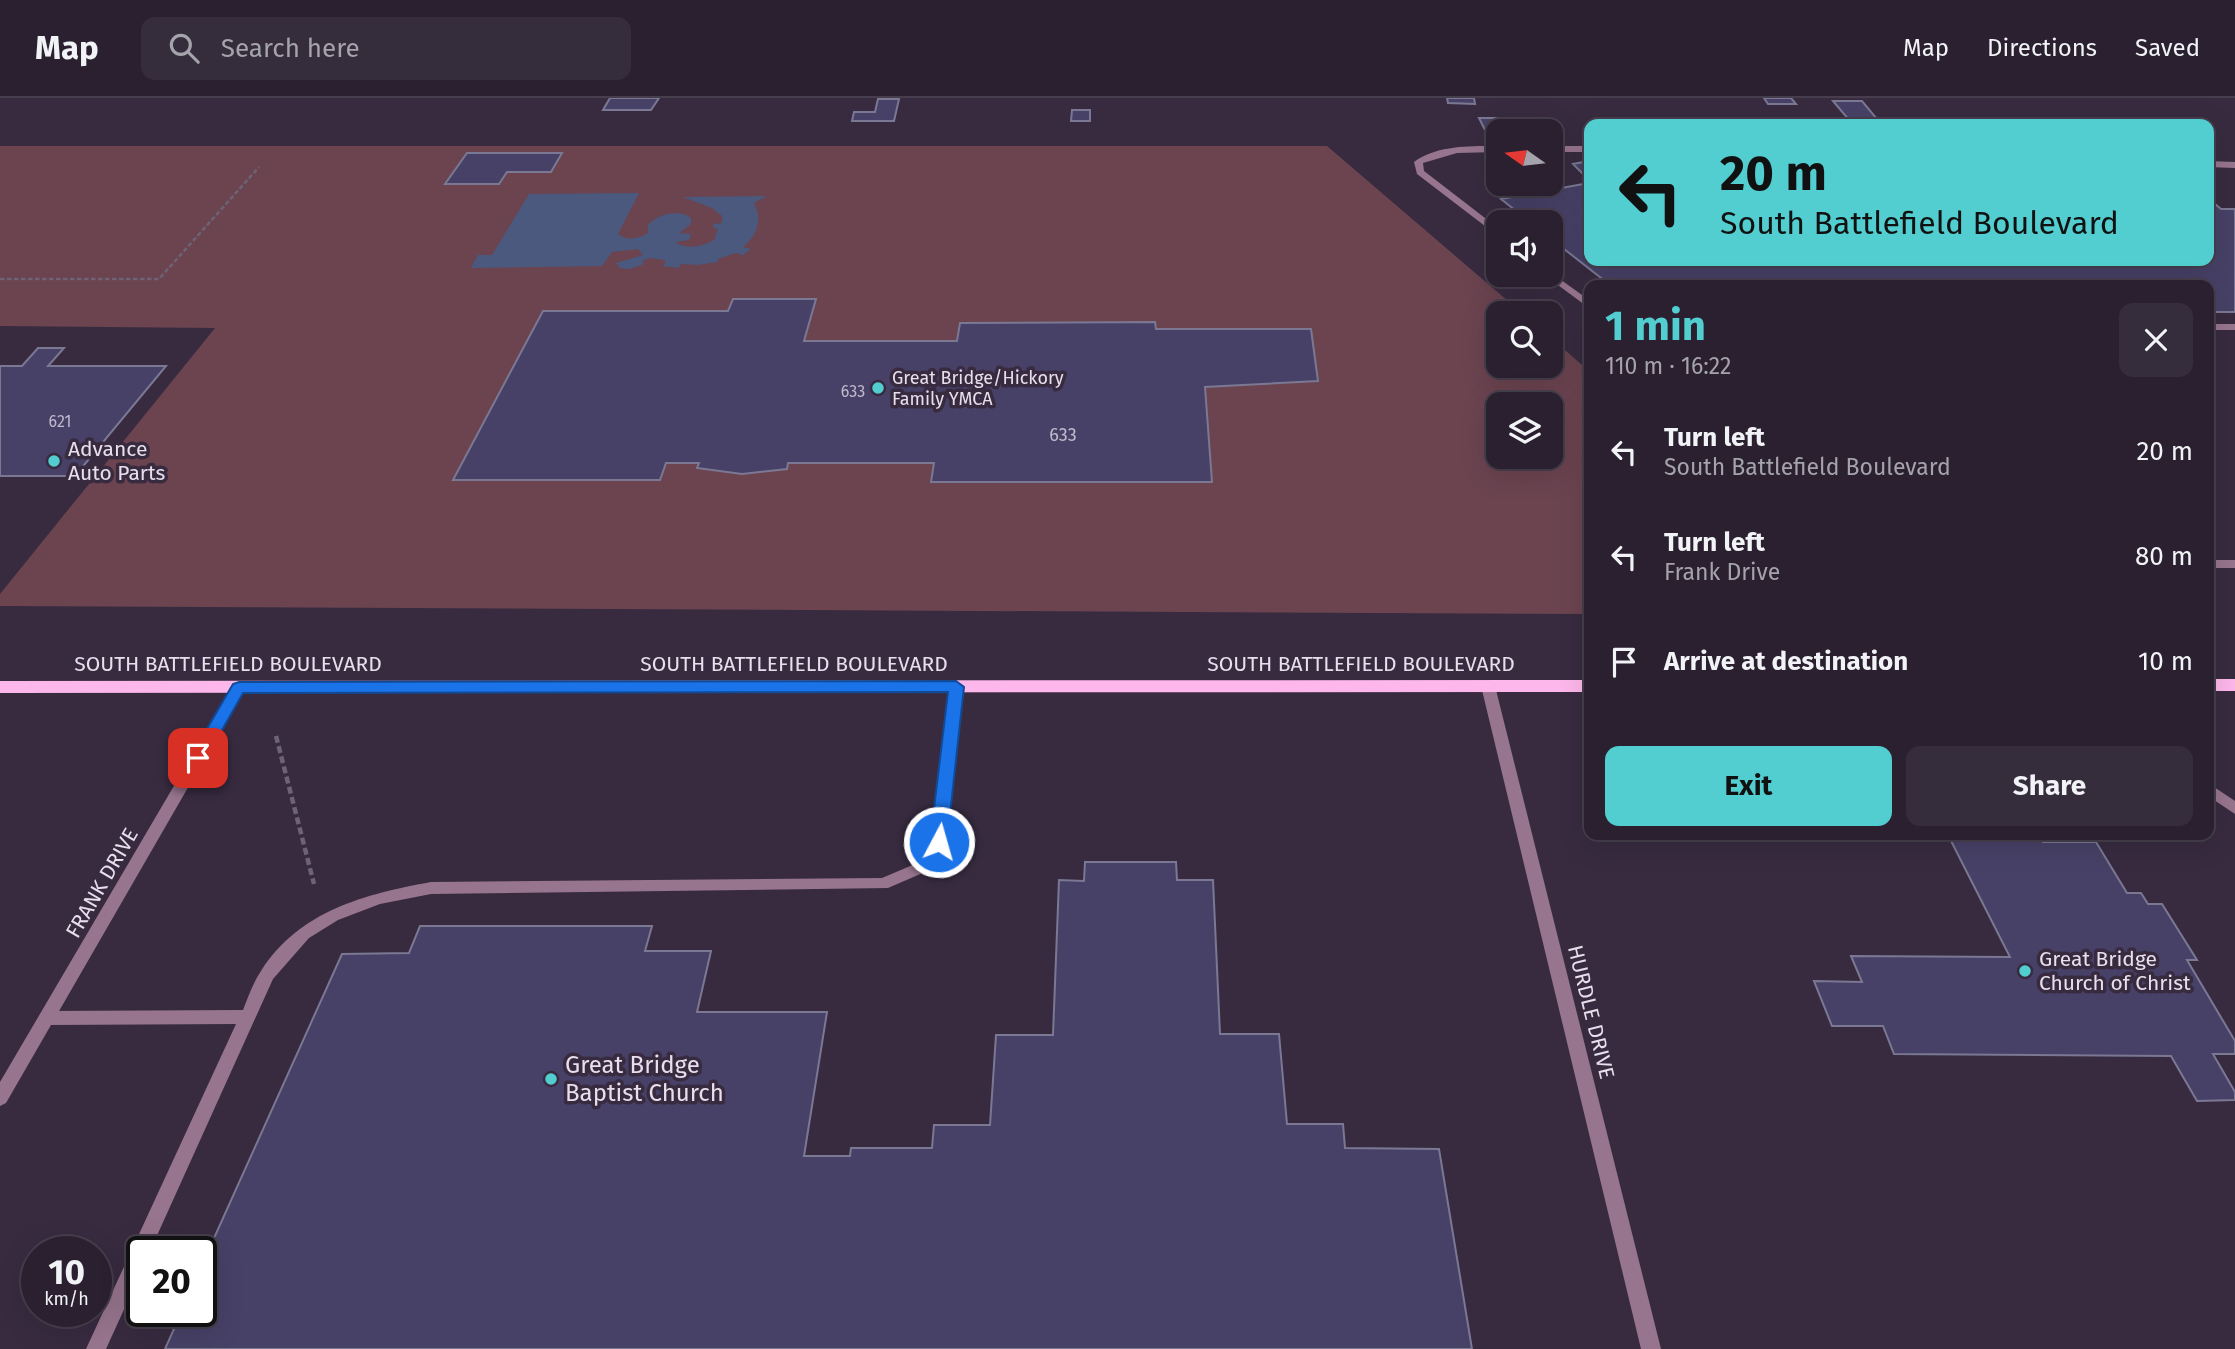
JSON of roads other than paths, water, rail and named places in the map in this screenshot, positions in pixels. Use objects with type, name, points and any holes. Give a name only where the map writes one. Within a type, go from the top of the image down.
[{"type":"main road","points":[[2214,685],[2235,685]]},
{"type":"main road","name":"SOUTH BATTLEFIELD BOULEVARD","points":[[0,687],[1584,686]]},
{"type":"street","points":[[1486,149],[1469,148],[1433,155],[1418,162],[1420,172],[1486,224]]},
{"type":"street","points":[[1563,149],[1584,149]]},
{"type":"street","points":[[2214,164],[2235,165]]},
{"type":"street","points":[[1563,285],[1584,301]]},
{"type":"street","points":[[2214,327],[2235,327]]},
{"type":"street","points":[[2214,564],[2235,564]]},
{"type":"street","name":"HURDLE DRIVE","points":[[1488,686],[1651,1349]]},
{"type":"street","name":"FRANK DRIVE","points":[[0,1098],[239,687]]},
{"type":"street","points":[[96,1349],[267,975],[302,935],[340,911],[381,896],[431,888],[883,884],[920,868],[939,842],[956,687]]},
{"type":"street","points":[[2214,793],[2235,809]]},
{"type":"street","points":[[48,1018],[247,1017]]},
{"type":"water","points":[[639,193],[618,234],[629,238],[641,237],[648,233],[648,225],[657,218],[681,214],[691,218],[691,224],[679,233],[691,234],[689,240],[675,242],[689,247],[714,240],[718,229],[713,228],[714,224],[722,223],[722,216],[712,208],[683,197],[767,196],[754,203],[758,215],[757,227],[743,247],[751,249],[743,255],[736,253],[718,259],[718,262],[680,264],[679,268],[662,266],[666,263],[664,260],[650,258],[642,261],[644,264],[630,269],[620,268],[616,263],[643,255],[638,249],[612,252],[602,266],[471,268],[478,255],[492,255],[529,194]]},
{"type":"place","name":"Great Bridge/Hickory Family YMCA","points":[[878,388]]},
{"type":"place","name":"Advance Auto Parts","points":[[54,461]]},
{"type":"place","name":"Great Bridge Church of Christ","points":[[2025,971]]},
{"type":"place","name":"Great Bridge Baptist Church","points":[[551,1079]]}]
